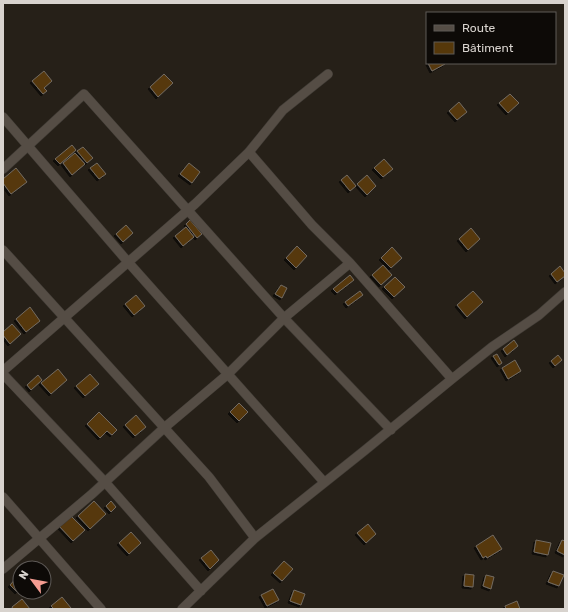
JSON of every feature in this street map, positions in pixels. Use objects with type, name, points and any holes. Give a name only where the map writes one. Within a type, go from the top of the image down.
[{"type":"street","points":[[201,591],[105,482],[3,372],[188,209],[249,152],[283,110],[328,74]]},
{"type":"street","points":[[3,169],[84,94],[284,318],[391,430]]},
{"type":"street","points":[[3,117],[128,262],[324,482]]},
{"type":"street","points":[[249,152],[312,225],[350,263],[452,379]]},
{"type":"street","points":[[3,250],[209,477],[255,538]]},
{"type":"street","points":[[3,569],[228,374],[284,318],[350,263]]},
{"type":"street","points":[[182,609],[255,538],[391,430],[492,347],[539,315],[565,292]]},
{"type":"street","points":[[3,497],[101,609]]},
{"type":"building","points":[[428,64],[445,64],[432,71]]},
{"type":"building","points":[[44,71],[52,81],[44,88],[47,91],[43,94],[32,81]]},
{"type":"building","points":[[164,74],[173,83],[158,97],[150,87]]},
{"type":"building","points":[[510,94],[519,103],[508,113],[499,103]]},
{"type":"building","points":[[459,102],[467,112],[457,120],[449,111]]},
{"type":"building","points":[[72,145],[76,150],[60,164],[55,159]]},
{"type":"building","points":[[83,147],[93,158],[87,163],[77,151]]},
{"type":"building","points":[[75,153],[85,164],[72,175],[63,163]]},
{"type":"building","points":[[384,159],[393,169],[383,177],[374,168]]},
{"type":"building","points":[[97,163],[106,174],[99,179],[90,168]]},
{"type":"building","points":[[189,163],[200,172],[192,183],[180,174]]},
{"type":"building","points":[[16,168],[27,182],[11,194],[3,183],[3,179]]},
{"type":"building","points":[[347,175],[356,186],[350,191],[341,180]]},
{"type":"building","points":[[367,175],[376,186],[367,195],[357,184]]},
{"type":"building","points":[[190,220],[202,234],[197,238],[186,224]]},
{"type":"building","points":[[126,225],[133,233],[123,242],[116,234]]},
{"type":"building","points":[[186,227],[194,237],[183,246],[175,236]]},
{"type":"building","points":[[471,228],[480,239],[468,250],[459,239]]},
{"type":"building","points":[[297,246],[307,256],[296,268],[286,258]]},
{"type":"building","points":[[392,247],[402,258],[391,268],[381,258]]},
{"type":"building","points":[[383,265],[392,275],[381,285],[372,275]]},
{"type":"building","points":[[560,266],[565,273],[565,276],[557,282],[551,274]]},
{"type":"building","points":[[350,275],[354,280],[337,293],[333,289]]},
{"type":"building","points":[[395,277],[405,287],[394,297],[384,287]]},
{"type":"building","points":[[281,285],[287,288],[282,298],[275,294]]},
{"type":"building","points":[[360,291],[363,295],[348,306],[345,302]]},
{"type":"building","points":[[473,291],[483,302],[467,317],[457,305]]},
{"type":"building","points":[[136,295],[145,306],[134,315],[125,304]]},
{"type":"building","points":[[30,307],[40,321],[26,332],[16,319]]},
{"type":"building","points":[[12,324],[21,334],[10,344],[3,335],[3,332]]},
{"type":"building","points":[[514,340],[518,346],[507,355],[503,349]]},
{"type":"building","points":[[497,354],[502,363],[499,365],[493,356]]},
{"type":"building","points":[[558,355],[562,360],[555,366],[551,361]]},
{"type":"building","points":[[515,360],[521,371],[508,379],[502,368]]},
{"type":"building","points":[[58,369],[67,380],[51,394],[41,383]]},
{"type":"building","points":[[90,374],[99,384],[85,396],[76,386]]},
{"type":"building","points":[[38,375],[42,380],[31,390],[27,385]]},
{"type":"building","points":[[239,403],[248,412],[239,421],[230,412]]},
{"type":"building","points":[[99,412],[117,430],[112,435],[107,431],[100,438],[87,424]]},
{"type":"building","points":[[136,415],[146,427],[135,436],[125,425]]},
{"type":"building","points":[[94,501],[106,514],[90,529],[78,516]]},
{"type":"building","points":[[111,501],[116,507],[111,512],[106,506]]},
{"type":"building","points":[[70,515],[85,530],[73,541],[59,526]]},
{"type":"building","points":[[368,524],[376,534],[366,543],[357,533]]},
{"type":"building","points":[[131,532],[141,543],[129,554],[119,543]]},
{"type":"building","points":[[493,535],[502,549],[487,558],[486,556],[483,558],[476,546]]},
{"type":"building","points":[[536,540],[551,543],[548,555],[534,552]]},
{"type":"building","points":[[562,540],[565,541],[565,555],[557,551]]},
{"type":"building","points":[[211,550],[219,560],[210,569],[201,558]]},
{"type":"building","points":[[284,561],[293,569],[282,581],[273,573]]},
{"type":"building","points":[[553,571],[564,575],[559,586],[548,582]]},
{"type":"building","points":[[465,574],[474,575],[473,587],[464,586]]},
{"type":"building","points":[[486,575],[494,577],[491,589],[483,586]]},
{"type":"building","points":[[273,589],[279,600],[267,606],[261,595]]},
{"type":"building","points":[[294,590],[305,594],[301,605],[290,601]]},
{"type":"building","points":[[62,597],[71,608],[54,609],[51,606]]},
{"type":"building","points":[[23,600],[30,609],[13,609],[12,607]]},
{"type":"building","points":[[517,601],[520,609],[506,609],[505,606]]}]
